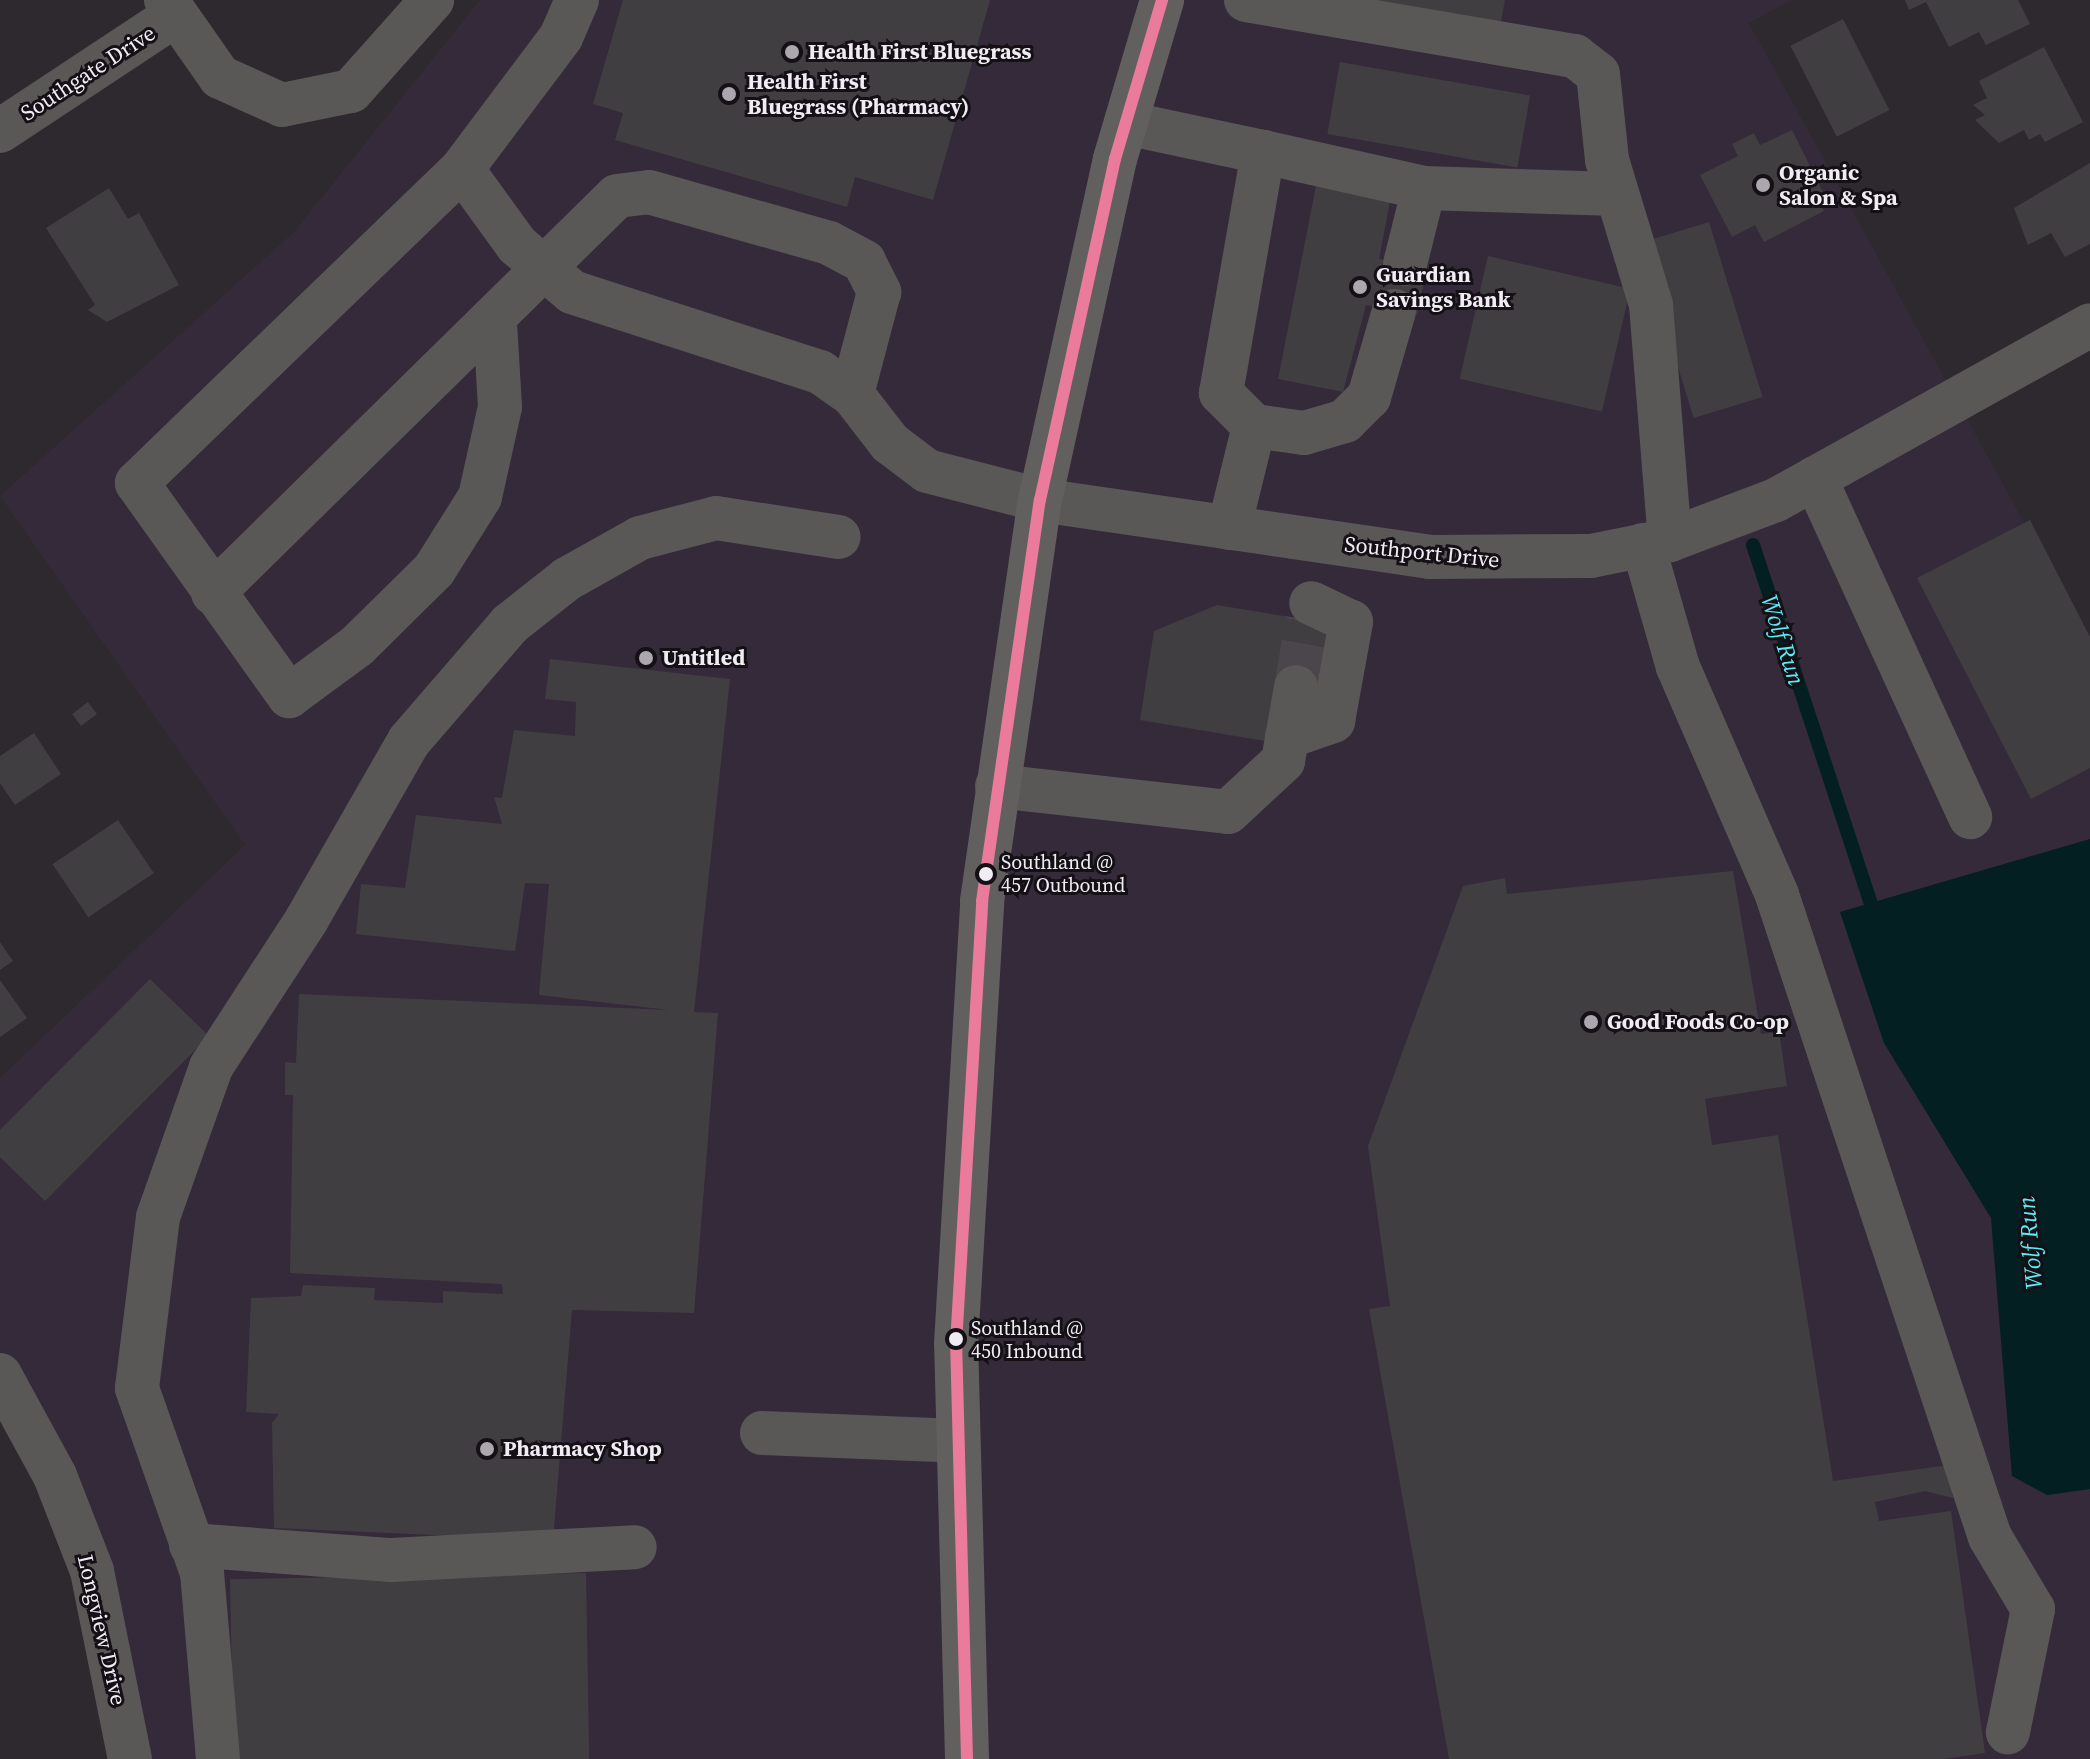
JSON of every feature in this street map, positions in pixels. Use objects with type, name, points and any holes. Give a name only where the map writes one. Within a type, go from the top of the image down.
[{"type":"main road","points":[[967,1759],[958,1441],[962,1145],[997,786],[1040,500],[1126,123],[1162,0]]},
{"type":"street","points":[[170,8],[220,77],[240,91],[298,105],[351,91],[432,0]]},
{"type":"street","points":[[495,323],[500,407],[480,497],[434,570],[357,646],[289,696],[137,483],[462,169],[561,37],[577,0]]},
{"type":"street","points":[[1246,0],[1575,56],[1598,74],[1617,194],[1651,305],[1656,542],[1683,682],[1777,895],[1990,1537],[2033,1609],[2008,1732]]},
{"type":"street","name":"Southgate Drive","points":[[0,131],[170,8]]},
{"type":"street","points":[[1126,123],[1424,188],[1617,194]]},
{"type":"street","points":[[1263,152],[1221,393],[1254,426],[1304,433],[1345,421],[1369,397],[1394,311]]},
{"type":"street","name":"Southport Drive","points":[[462,169],[517,245],[572,292],[820,372],[852,394],[890,443],[927,471],[1040,500],[1493,562],[1656,542],[1815,478],[2090,325]]},
{"type":"street","points":[[1405,264],[1424,188]]},
{"type":"street","points":[[213,593],[495,323],[617,196],[649,192],[829,243],[864,262],[879,292],[852,394]]},
{"type":"street","points":[[1229,528],[1254,426]]},
{"type":"street","points":[[1815,478],[1970,817]]},
{"type":"street","points":[[218,1759],[208,1609],[191,1545],[137,1388],[158,1217],[211,1067],[315,907],[409,741],[510,624],[567,579],[640,538],[716,518],[839,537]]},
{"type":"street","points":[[1287,737],[1333,721],[1351,622],[1310,612],[1322,541]]},
{"type":"street","points":[[997,786],[1228,812],[1283,761],[1296,687]]},
{"type":"street","name":"Longview Drive","points":[[0,1375],[55,1476],[92,1571],[130,1759]]},
{"type":"street","points":[[762,1433],[958,1441]]},
{"type":"street","points":[[191,1545],[391,1560],[635,1547]]},
{"type":"shaded area","points":[[480,0],[1792,0],[1749,23],[2090,642],[2090,839],[1840,912],[1884,1043],[1991,1218],[2012,1475],[2047,1495],[2090,1489],[2090,1759],[123,1759],[92,1571],[0,1367],[0,1078],[245,845],[0,496],[294,232]]},
{"type":"water","points":[[2090,839],[2090,1489],[2047,1495],[2012,1476],[1991,1218],[1884,1043],[1840,912]]},
{"type":"building","name":"Health First Bluegrass","points":[[623,0],[990,0],[933,200],[855,177],[847,207],[615,140],[623,113],[593,104]]},
{"type":"building","points":[[1356,0],[1505,0],[1500,27]]},
{"type":"building","points":[[1905,0],[2018,0],[2030,24],[1986,45],[1979,32],[1949,47],[1926,2],[1909,10]]},
{"type":"building","points":[[1843,19],[1889,110],[1837,137],[1790,46]]},
{"type":"building","points":[[2044,47],[2083,122],[2045,142],[2040,134],[2029,140],[2024,130],[1999,143],[1975,120],[1985,115],[1973,105],[1987,98],[1979,81]]},
{"type":"building","points":[[1340,62],[1530,96],[1517,167],[1327,134]]},
{"type":"building","name":"Organic Salon & Spa","points":[[1792,130],[1825,196],[1818,200],[1824,211],[1764,242],[1755,225],[1732,237],[1700,175],[1738,156],[1732,144],[1754,133],[1760,145]]},
{"type":"building","points":[[2090,163],[2090,244],[2065,257],[2051,233],[2028,245],[2014,208]]},
{"type":"building","name":"Guardian Savings Bank","points":[[1318,176],[1392,191],[1379,259],[1427,268],[1417,315],[1366,305],[1343,392],[1278,379]]},
{"type":"building","points":[[109,188],[128,219],[139,213],[179,285],[107,322],[88,310],[95,305],[46,228]]},
{"type":"building","points":[[1709,222],[1763,397],[1694,418],[1640,243]]},
{"type":"building","points":[[1488,256],[1630,289],[1602,412],[1460,379]]},
{"type":"building","points":[[2030,520],[2090,637],[2090,768],[2031,799],[1917,578]]},
{"type":"building","points":[[1217,605],[1333,624],[1322,691],[1265,741],[1140,720],[1154,631]]},
{"type":"building","points":[[550,659],[730,679],[694,1012],[718,1013],[694,1313],[572,1310],[553,1540],[274,1528],[272,1423],[279,1414],[246,1412],[251,1298],[301,1296],[303,1285],[375,1288],[374,1300],[443,1303],[443,1291],[503,1294],[502,1284],[290,1273],[293,1095],[285,1095],[285,1062],[296,1063],[299,994],[669,1010],[539,995],[549,884],[525,883],[515,951],[356,934],[361,884],[405,888],[416,815],[502,824],[494,797],[502,798],[514,730],[575,736],[576,702],[545,699]]},
{"type":"building","points":[[88,702],[97,714],[81,726],[72,714]]},
{"type":"building","points":[[34,733],[61,774],[15,805],[0,783],[0,756]]},
{"type":"building","points":[[118,820],[154,873],[88,917],[53,864]]},
{"type":"building","points":[[1733,871],[1761,1034],[1779,1032],[1787,1086],[1705,1099],[1712,1145],[1778,1135],[1833,1481],[1949,1465],[1953,1498],[1925,1491],[1875,1502],[1879,1521],[1951,1511],[1985,1753],[1944,1759],[1449,1759],[1369,1309],[1390,1306],[1368,1146],[1463,886],[1505,878],[1507,894]]},
{"type":"building","points":[[0,942],[13,961],[0,970]]},
{"type":"building","points":[[150,979],[209,1036],[45,1201],[0,1157],[0,1130]]},
{"type":"building","points":[[0,980],[27,1018],[0,1037]]},
{"type":"building","points":[[586,1573],[589,1759],[233,1759],[230,1579]]},
{"type":"waterway","name":"Wolf Run","points":[[1753,545],[1876,920]]},
{"type":"tunnel","points":[[1296,687],[1308,620]]},
{"type":"transit line","points":[[967,1759],[956,1344],[982,901],[1040,500],[1115,159],[1162,0]]},
{"type":"place","name":"Health First Bluegrass","points":[[792,52]]},
{"type":"place","name":"Health First Bluegrass (Pharmacy)","points":[[729,94]]},
{"type":"place","name":"Organic Salon & Spa","points":[[1763,185]]},
{"type":"place","name":"Guardian Savings Bank","points":[[1360,287]]},
{"type":"place","name":"Untitled","points":[[646,658]]},
{"type":"place","name":"Southland @ 457 Outbound","points":[[986,874]]},
{"type":"place","name":"Good Foods Co-op","points":[[1591,1022]]},
{"type":"place","name":"Southland @ 450 Inbound","points":[[956,1339]]},
{"type":"place","name":"Pharmacy Shop","points":[[487,1449]]}]
